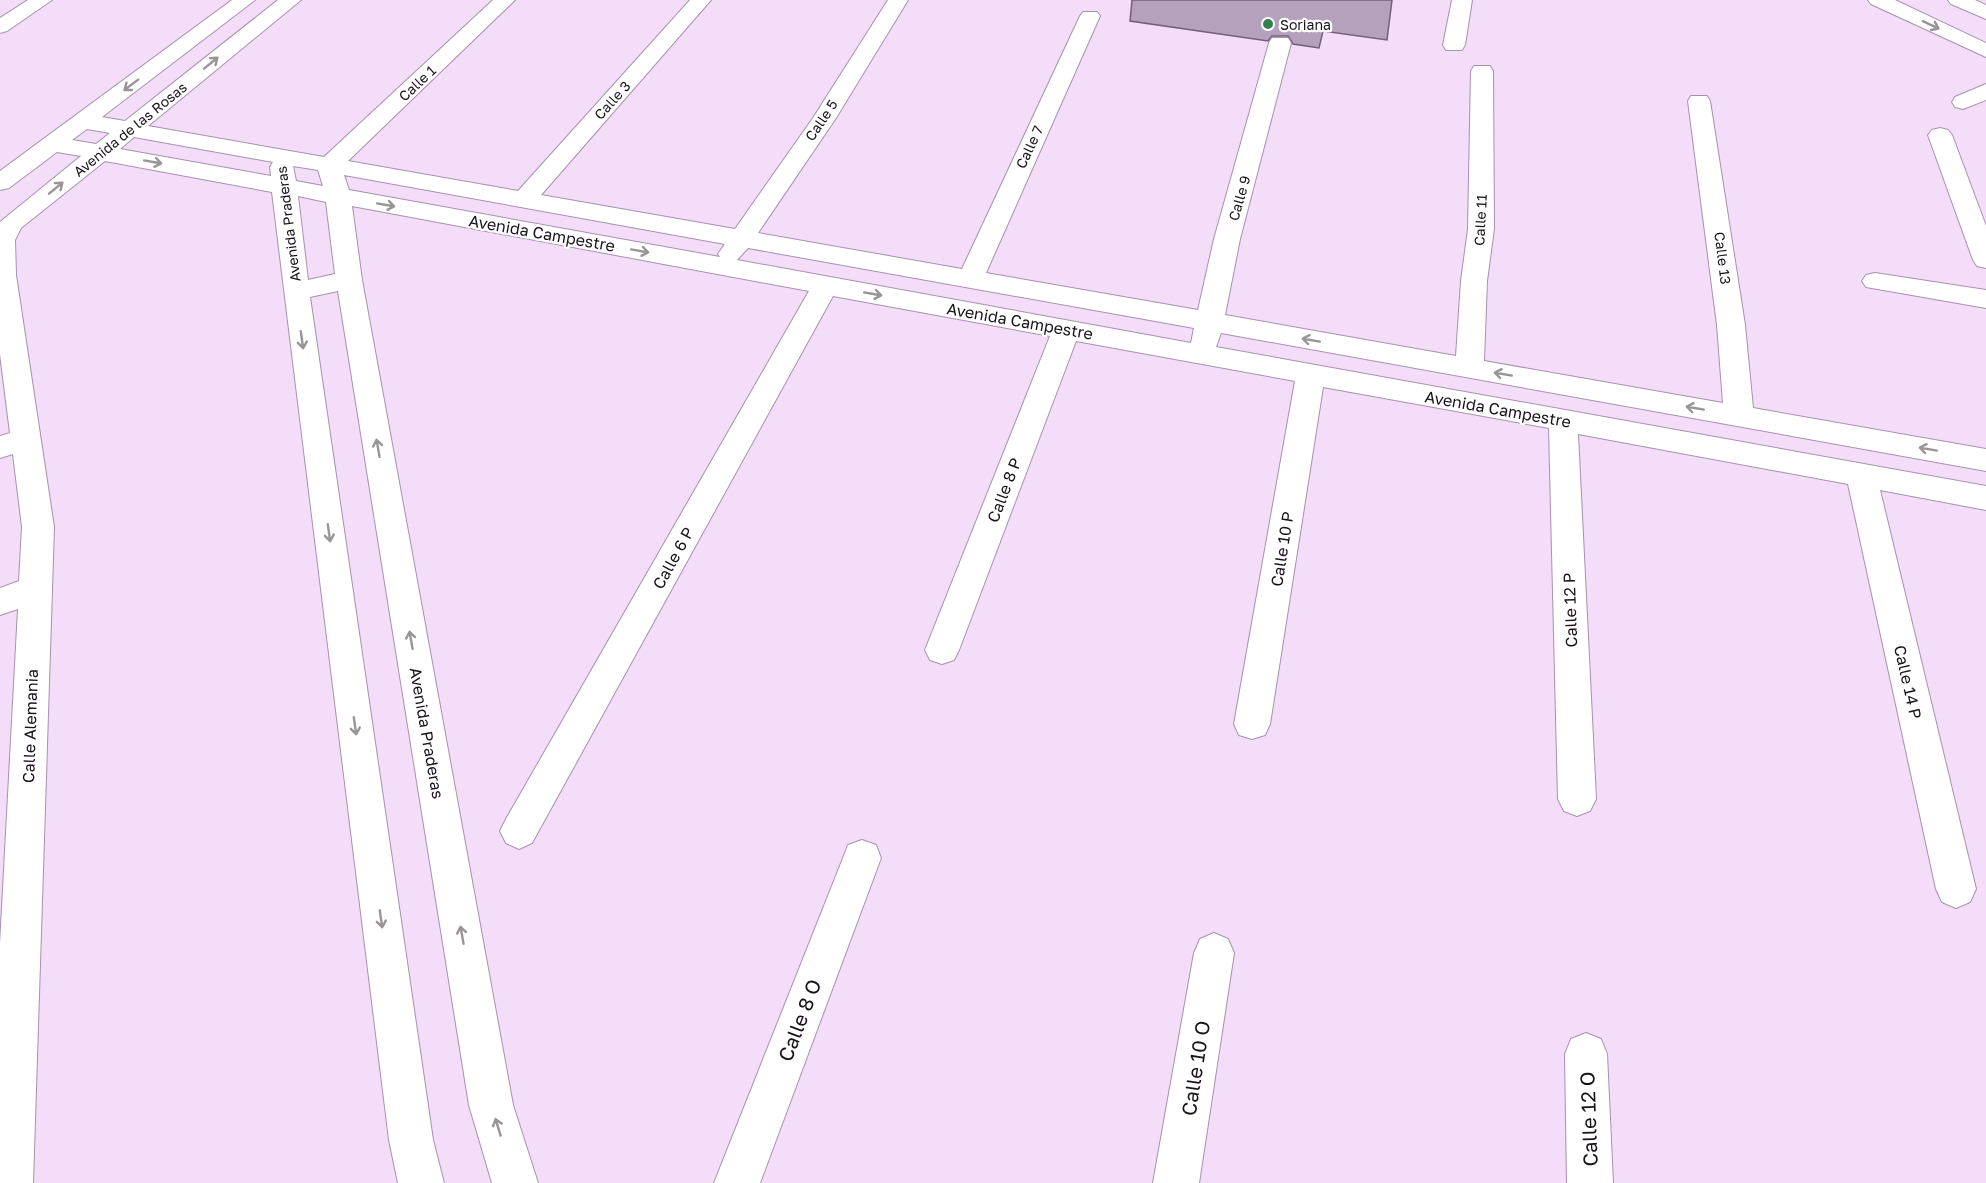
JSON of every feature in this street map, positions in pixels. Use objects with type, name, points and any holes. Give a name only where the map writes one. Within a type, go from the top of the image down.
[{"type":"street","points":[[0,27],[42,0]]},
{"type":"street","name":"Avenida de las Rosas","points":[[0,183],[245,0]]},
{"type":"street","name":"Avenida de las Rosas","points":[[2,275],[2,240],[11,224],[291,0]]},
{"type":"street","name":"Calle 1","points":[[334,181],[506,0]]},
{"type":"street","name":"Calle 3","points":[[523,200],[701,0]]},
{"type":"street","name":"Calle 5","points":[[723,267],[824,118],[898,0]]},
{"type":"street","points":[[1454,45],[1462,0]]},
{"type":"street","points":[[1878,0],[1986,51]]},
{"type":"street","points":[[1958,0],[1986,13]]},
{"type":"street","name":"Calle 7","points":[[970,279],[1023,158],[1090,16]]},
{"type":"street","name":"Calle 9","points":[[1203,355],[1227,238],[1280,43]]},
{"type":"street","name":"Calle 11","points":[[1469,368],[1474,281],[1481,229],[1482,71]]},
{"type":"street","points":[[1963,102],[1986,91]]},
{"type":"street","name":"Calle 13","points":[[1700,101],[1730,314],[1739,416]]},
{"type":"street","name":"Avenida Campestre","points":[[83,121],[129,130],[283,172]]},
{"type":"street","points":[[1940,135],[1976,207],[1986,260]]},
{"type":"street","name":"Avenida Campestre","points":[[54,144],[100,152],[283,172],[334,181],[723,267],[1986,498]]},
{"type":"street","name":"Avenida Praderas","points":[[283,172],[296,291],[410,1128],[421,1183]]},
{"type":"street","name":"Avenida Campestre","points":[[334,181],[523,200],[1986,460]]},
{"type":"street","name":"Avenida Praderas","points":[[334,181],[491,1105],[514,1183]]},
{"type":"street","name":"Calle Alemania","points":[[2,275],[14,442],[38,526],[35,589],[14,798],[9,1031],[10,1183]]},
{"type":"street","name":"Avenida Praderas","points":[[296,291],[349,280]]},
{"type":"street","points":[[1875,282],[1986,299]]},
{"type":"street","name":"Calle 6 P","points":[[519,831],[826,285]]},
{"type":"street","name":"Calle 8 P","points":[[942,650],[1066,330]]},
{"type":"street","name":"Calle 10 P","points":[[1252,724],[1311,374]]},
{"type":"street","name":"Calle 12 P","points":[[1563,420],[1577,800]]},
{"type":"street","name":"Calle 14 P","points":[[1861,475],[1956,889]]},
{"type":"street","points":[[0,602],[35,589]]},
{"type":"street","name":"Calle 8 O","points":[[737,1183],[862,858]]},
{"type":"street","name":"Calle 10 O","points":[[1176,1183],[1214,953]]},
{"type":"street","name":"Calle 12 O","points":[[1586,1054],[1590,1183]]},
{"type":"building","name":"Soriana","points":[[1132,0],[1392,0],[1387,40],[1323,31],[1319,48],[1293,44],[1288,36],[1272,36],[1268,41],[1130,21]]},
{"type":"place","name":"Soriana","points":[[1268,24]]}]
